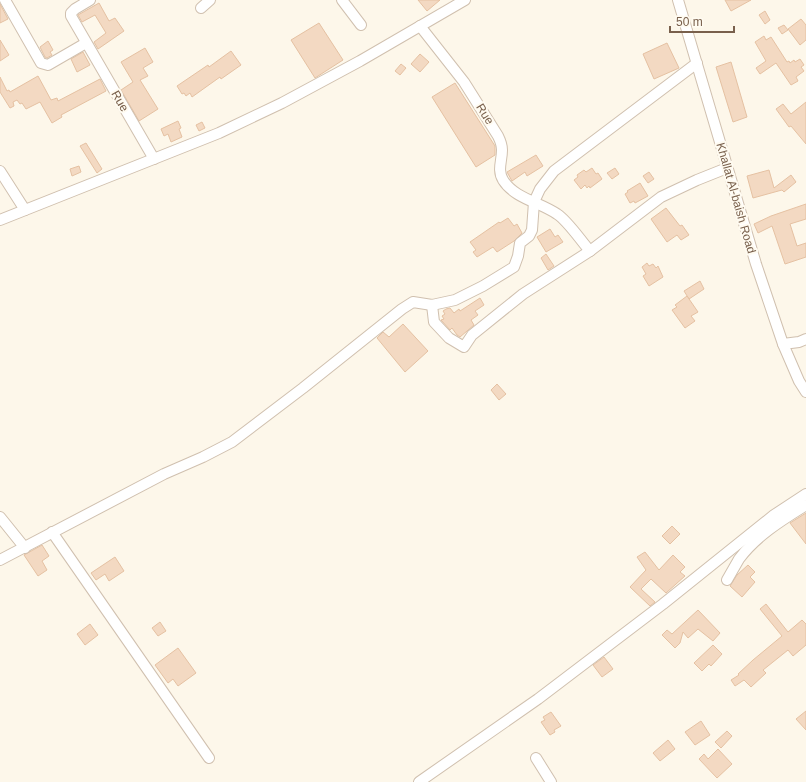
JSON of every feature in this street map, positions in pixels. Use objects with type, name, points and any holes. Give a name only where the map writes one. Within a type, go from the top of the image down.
[{"type":"street","points":[[5,0],[41,63],[48,64],[86,43]]},
{"type":"street","name":"Rue","points":[[90,0],[71,13],[74,22],[154,159]]},
{"type":"street","points":[[201,8],[210,0]]},
{"type":"street","points":[[342,0],[361,25]]},
{"type":"street","points":[[0,220],[219,134],[360,61],[465,0]]},
{"type":"street","name":"Khallat Al-baish Road","points":[[678,0],[756,264],[783,344],[799,381],[806,392]]},
{"type":"street","name":"Rue","points":[[420,26],[464,82],[498,136],[502,152],[500,173],[504,181],[521,197],[558,214],[590,251]]},
{"type":"street","points":[[0,560],[164,474],[203,457],[232,442],[303,388],[402,309],[414,302],[432,305],[455,300],[483,286],[514,267],[518,256],[520,243],[529,236],[532,230],[534,202],[543,185],[554,171],[697,62]]},
{"type":"street","points":[[432,305],[434,322],[449,338],[464,347],[472,335],[523,294],[590,251],[661,197],[696,180],[727,168]]},
{"type":"street","points":[[0,172],[25,210]]},
{"type":"street","points":[[783,344],[800,342],[806,339]]},
{"type":"street","points":[[419,782],[538,699],[663,604],[774,515],[806,494]]},
{"type":"street","points":[[726,580],[740,558],[756,541],[780,521],[806,504]]},
{"type":"street","points":[[0,517],[25,548]]},
{"type":"street","points":[[52,532],[209,758]]},
{"type":"street","points":[[536,758],[551,782]]},
{"type":"building","points":[[418,0],[440,0],[427,11]]},
{"type":"building","points":[[725,0],[751,0],[731,11]]},
{"type":"building","points":[[99,3],[109,21],[115,18],[124,31],[98,49],[94,42],[106,33],[95,15],[82,22],[78,15]]},
{"type":"building","points":[[0,4],[8,19],[0,23]]},
{"type":"building","points":[[765,11],[770,20],[765,24],[759,15]]},
{"type":"building","points":[[801,19],[806,25],[806,40],[800,45],[788,29]]},
{"type":"building","points":[[319,23],[343,60],[315,78],[291,40]]},
{"type":"building","points":[[784,25],[788,30],[782,34],[778,28]]},
{"type":"building","points":[[764,36],[766,40],[771,37],[787,62],[789,61],[790,63],[794,60],[795,62],[800,59],[804,65],[801,67],[804,71],[796,77],[798,81],[791,85],[776,63],[760,74],[756,68],[766,61],[755,42]]},
{"type":"building","points":[[0,40],[9,55],[0,61]]},
{"type":"building","points":[[48,41],[53,50],[50,52],[52,55],[47,58],[40,47]]},
{"type":"building","points":[[667,43],[679,68],[654,79],[643,54]]},
{"type":"building","points":[[145,48],[153,62],[143,68],[148,76],[140,80],[158,109],[139,121],[121,90],[133,82],[121,62]]},
{"type":"building","points":[[231,51],[241,65],[221,79],[220,77],[192,97],[190,93],[186,96],[184,93],[182,94],[177,86],[208,65],[209,67]]},
{"type":"building","points":[[83,52],[90,65],[77,72],[71,59]]},
{"type":"building","points":[[420,54],[429,62],[420,72],[411,64]]},
{"type":"building","points":[[731,62],[747,117],[733,122],[716,67]]},
{"type":"building","points":[[401,64],[406,68],[400,75],[395,71]]},
{"type":"building","points":[[38,76],[51,100],[57,98],[58,101],[100,79],[106,91],[61,115],[62,117],[52,123],[40,102],[26,109],[22,103],[20,104],[17,100],[13,102],[14,106],[10,108],[0,92],[0,77],[7,91],[9,90],[10,92]]},
{"type":"building","points":[[455,83],[495,146],[495,155],[476,167],[432,97]]},
{"type":"building","points":[[806,102],[806,144],[791,126],[789,127],[776,109],[783,104],[791,114]]},
{"type":"building","points":[[178,121],[181,128],[179,129],[182,137],[171,142],[168,134],[164,136],[161,129]]},
{"type":"building","points":[[202,122],[205,128],[199,131],[196,125]]},
{"type":"building","points":[[86,143],[102,169],[97,173],[80,146]]},
{"type":"building","points":[[536,155],[543,166],[527,176],[525,172],[512,181],[507,172]]},
{"type":"building","points":[[79,166],[81,172],[72,176],[70,169]]},
{"type":"building","points":[[592,168],[602,179],[590,188],[589,186],[587,188],[585,185],[581,189],[574,180],[578,177],[577,175],[584,170],[586,172]]},
{"type":"building","points":[[615,168],[619,174],[612,179],[607,173]]},
{"type":"building","points":[[769,170],[774,188],[791,175],[796,182],[784,192],[782,190],[753,198],[747,176]]},
{"type":"building","points":[[649,172],[654,179],[648,183],[643,176]]},
{"type":"building","points":[[640,183],[648,196],[635,203],[634,201],[630,203],[625,194],[628,192],[627,191]]},
{"type":"building","points":[[806,204],[806,219],[790,224],[797,246],[806,243],[806,257],[785,264],[772,226],[758,233],[754,224],[771,216]]},
{"type":"building","points":[[666,208],[689,235],[681,240],[677,235],[667,242],[651,219]]},
{"type":"building","points":[[508,218],[514,226],[517,224],[522,233],[514,241],[497,252],[493,247],[477,257],[473,252],[476,250],[470,242],[499,222],[500,223]]},
{"type":"building","points":[[550,229],[555,237],[558,235],[563,242],[546,252],[537,237]]},
{"type":"building","points":[[546,254],[554,266],[548,270],[541,258]]},
{"type":"building","points":[[647,263],[649,266],[653,264],[656,268],[658,266],[663,277],[649,286],[643,276],[646,274],[642,267]]},
{"type":"building","points":[[700,281],[704,289],[689,299],[684,291]]},
{"type":"building","points":[[687,296],[698,312],[691,316],[695,321],[685,328],[672,310],[677,307],[675,305]]},
{"type":"building","points":[[480,298],[484,305],[475,311],[478,315],[471,320],[474,325],[460,337],[452,328],[450,330],[441,320],[444,319],[442,316],[445,314],[443,311],[446,309],[450,308],[454,313],[459,309],[460,311]]},
{"type":"building","points":[[403,324],[428,351],[405,372],[377,338],[383,332],[389,337]]},
{"type":"building","points":[[497,384],[506,394],[499,400],[491,390]]},
{"type":"building","points":[[806,513],[806,544],[790,523]]},
{"type":"building","points":[[672,526],[680,534],[670,544],[662,536]]},
{"type":"building","points":[[42,545],[49,556],[42,561],[47,570],[38,576],[24,555]]},
{"type":"building","points":[[645,552],[659,570],[673,555],[685,567],[680,572],[685,576],[666,593],[651,579],[641,589],[655,602],[650,606],[630,587],[646,570],[637,557]]},
{"type":"building","points":[[115,557],[124,571],[109,581],[105,574],[96,580],[91,573]]},
{"type":"building","points":[[748,565],[755,572],[750,577],[755,582],[742,597],[730,586],[737,575]]},
{"type":"building","points":[[766,604],[788,632],[802,620],[806,624],[806,645],[793,656],[788,650],[763,670],[766,673],[751,687],[744,680],[735,686],[731,680],[739,675],[738,674],[753,660],[782,636],[760,609]]},
{"type":"building","points":[[698,610],[720,633],[713,641],[698,629],[688,638],[683,632],[680,643],[675,648],[662,635],[667,630],[672,634]]},
{"type":"building","points":[[160,622],[166,631],[158,636],[152,628]]},
{"type":"building","points":[[90,624],[98,635],[85,645],[77,634]]},
{"type":"building","points":[[713,645],[722,654],[711,666],[709,664],[702,671],[694,663]]},
{"type":"building","points":[[178,648],[196,673],[178,686],[173,679],[168,683],[155,665]]},
{"type":"building","points":[[604,657],[613,669],[602,677],[593,665]]},
{"type":"building","points":[[806,711],[806,730],[796,719]]},
{"type":"building","points":[[551,712],[561,726],[554,730],[555,732],[550,735],[541,722],[545,720],[543,717]]},
{"type":"building","points":[[701,721],[710,735],[695,745],[685,732]]},
{"type":"building","points":[[727,731],[732,736],[721,748],[715,742]]},
{"type":"building","points":[[668,740],[675,749],[660,761],[653,753]]},
{"type":"building","points":[[718,749],[732,764],[717,778],[699,759],[704,754],[708,759]]}]
